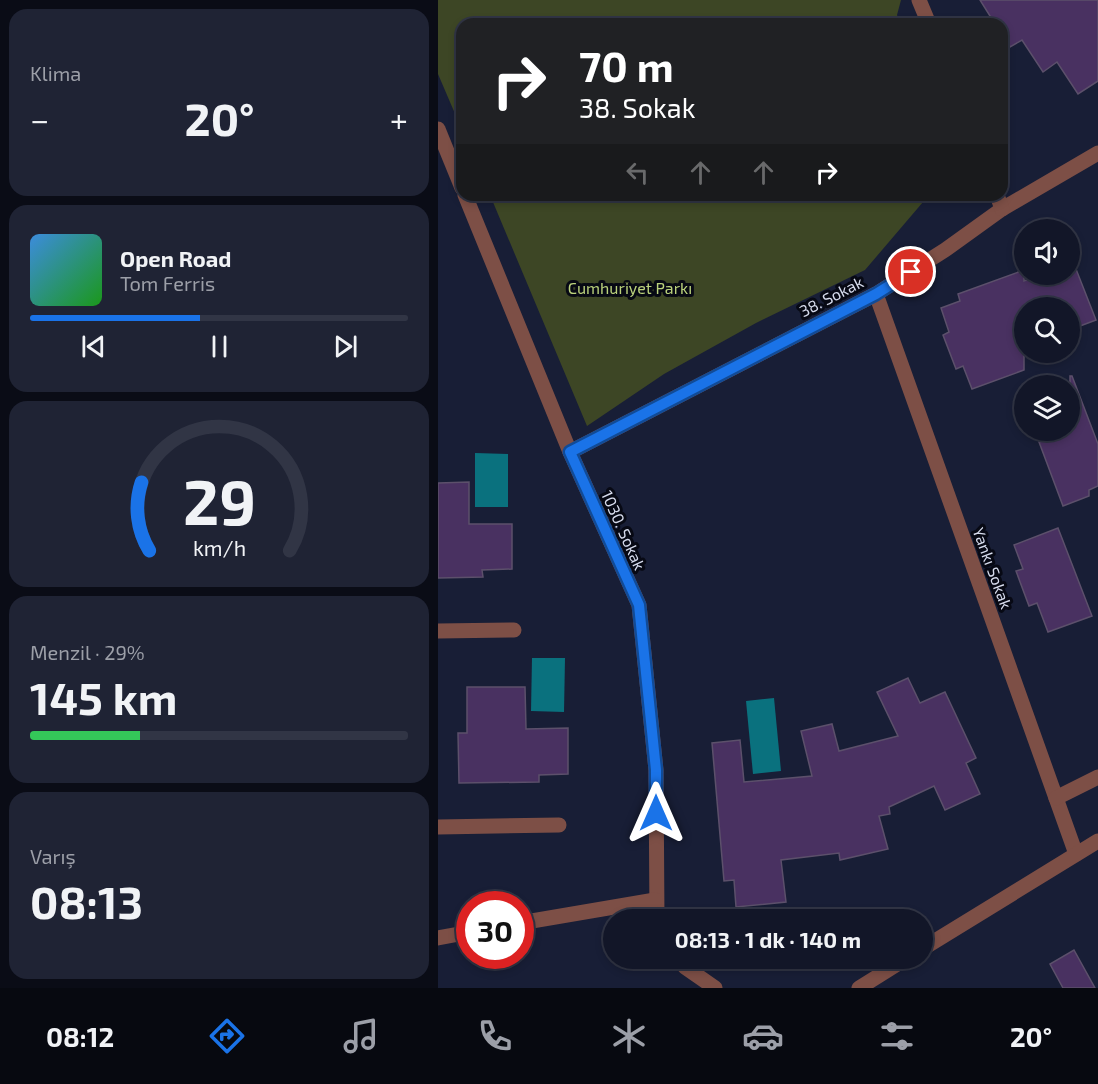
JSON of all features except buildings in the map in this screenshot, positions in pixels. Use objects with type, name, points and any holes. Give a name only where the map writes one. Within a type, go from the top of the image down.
[{"type":"street","points":[[919,0],[926,18]]},
{"type":"street","points":[[438,129],[456,173]]},
{"type":"street","name":"38. Sokak","points":[[1008,198],[1098,153]]},
{"type":"street","name":"1030. Sokak","points":[[467,201],[570,452],[639,605],[656,770],[656,909]]},
{"type":"street","name":"38. Sokak","points":[[570,452],[876,294],[945,250],[1000,202]]},
{"type":"street","name":"Yankı Sokak","points":[[876,294],[1076,854]]},
{"type":"street","points":[[438,632],[514,630]]},
{"type":"street","points":[[1056,798],[1098,777]]},
{"type":"street","points":[[438,827],[559,825]]},
{"type":"street","points":[[933,942],[1098,841]]},
{"type":"street","points":[[534,921],[655,900]]},
{"type":"street","points":[[438,938],[456,935]]},
{"type":"street","points":[[688,969],[715,988]]},
{"type":"street","points":[[859,988],[889,969]]},
{"type":"green space","points":[[438,0],[901,0],[898,18],[456,18],[456,116],[438,74]]},
{"type":"green space","name":"Cumhuriyet Parkı","points":[[493,201],[924,201],[865,270],[756,323],[664,374],[587,426]]},
{"type":"shaded area","points":[[475,453],[508,454],[508,507],[475,507]]},
{"type":"shaded area","points":[[532,658],[565,658],[564,712],[531,711]]},
{"type":"shaded area","points":[[774,698],[781,771],[753,774],[746,701]]},
{"type":"route","points":[[656,813],[656,770],[651,702],[639,605],[570,452],[876,294],[911,272]]}]
